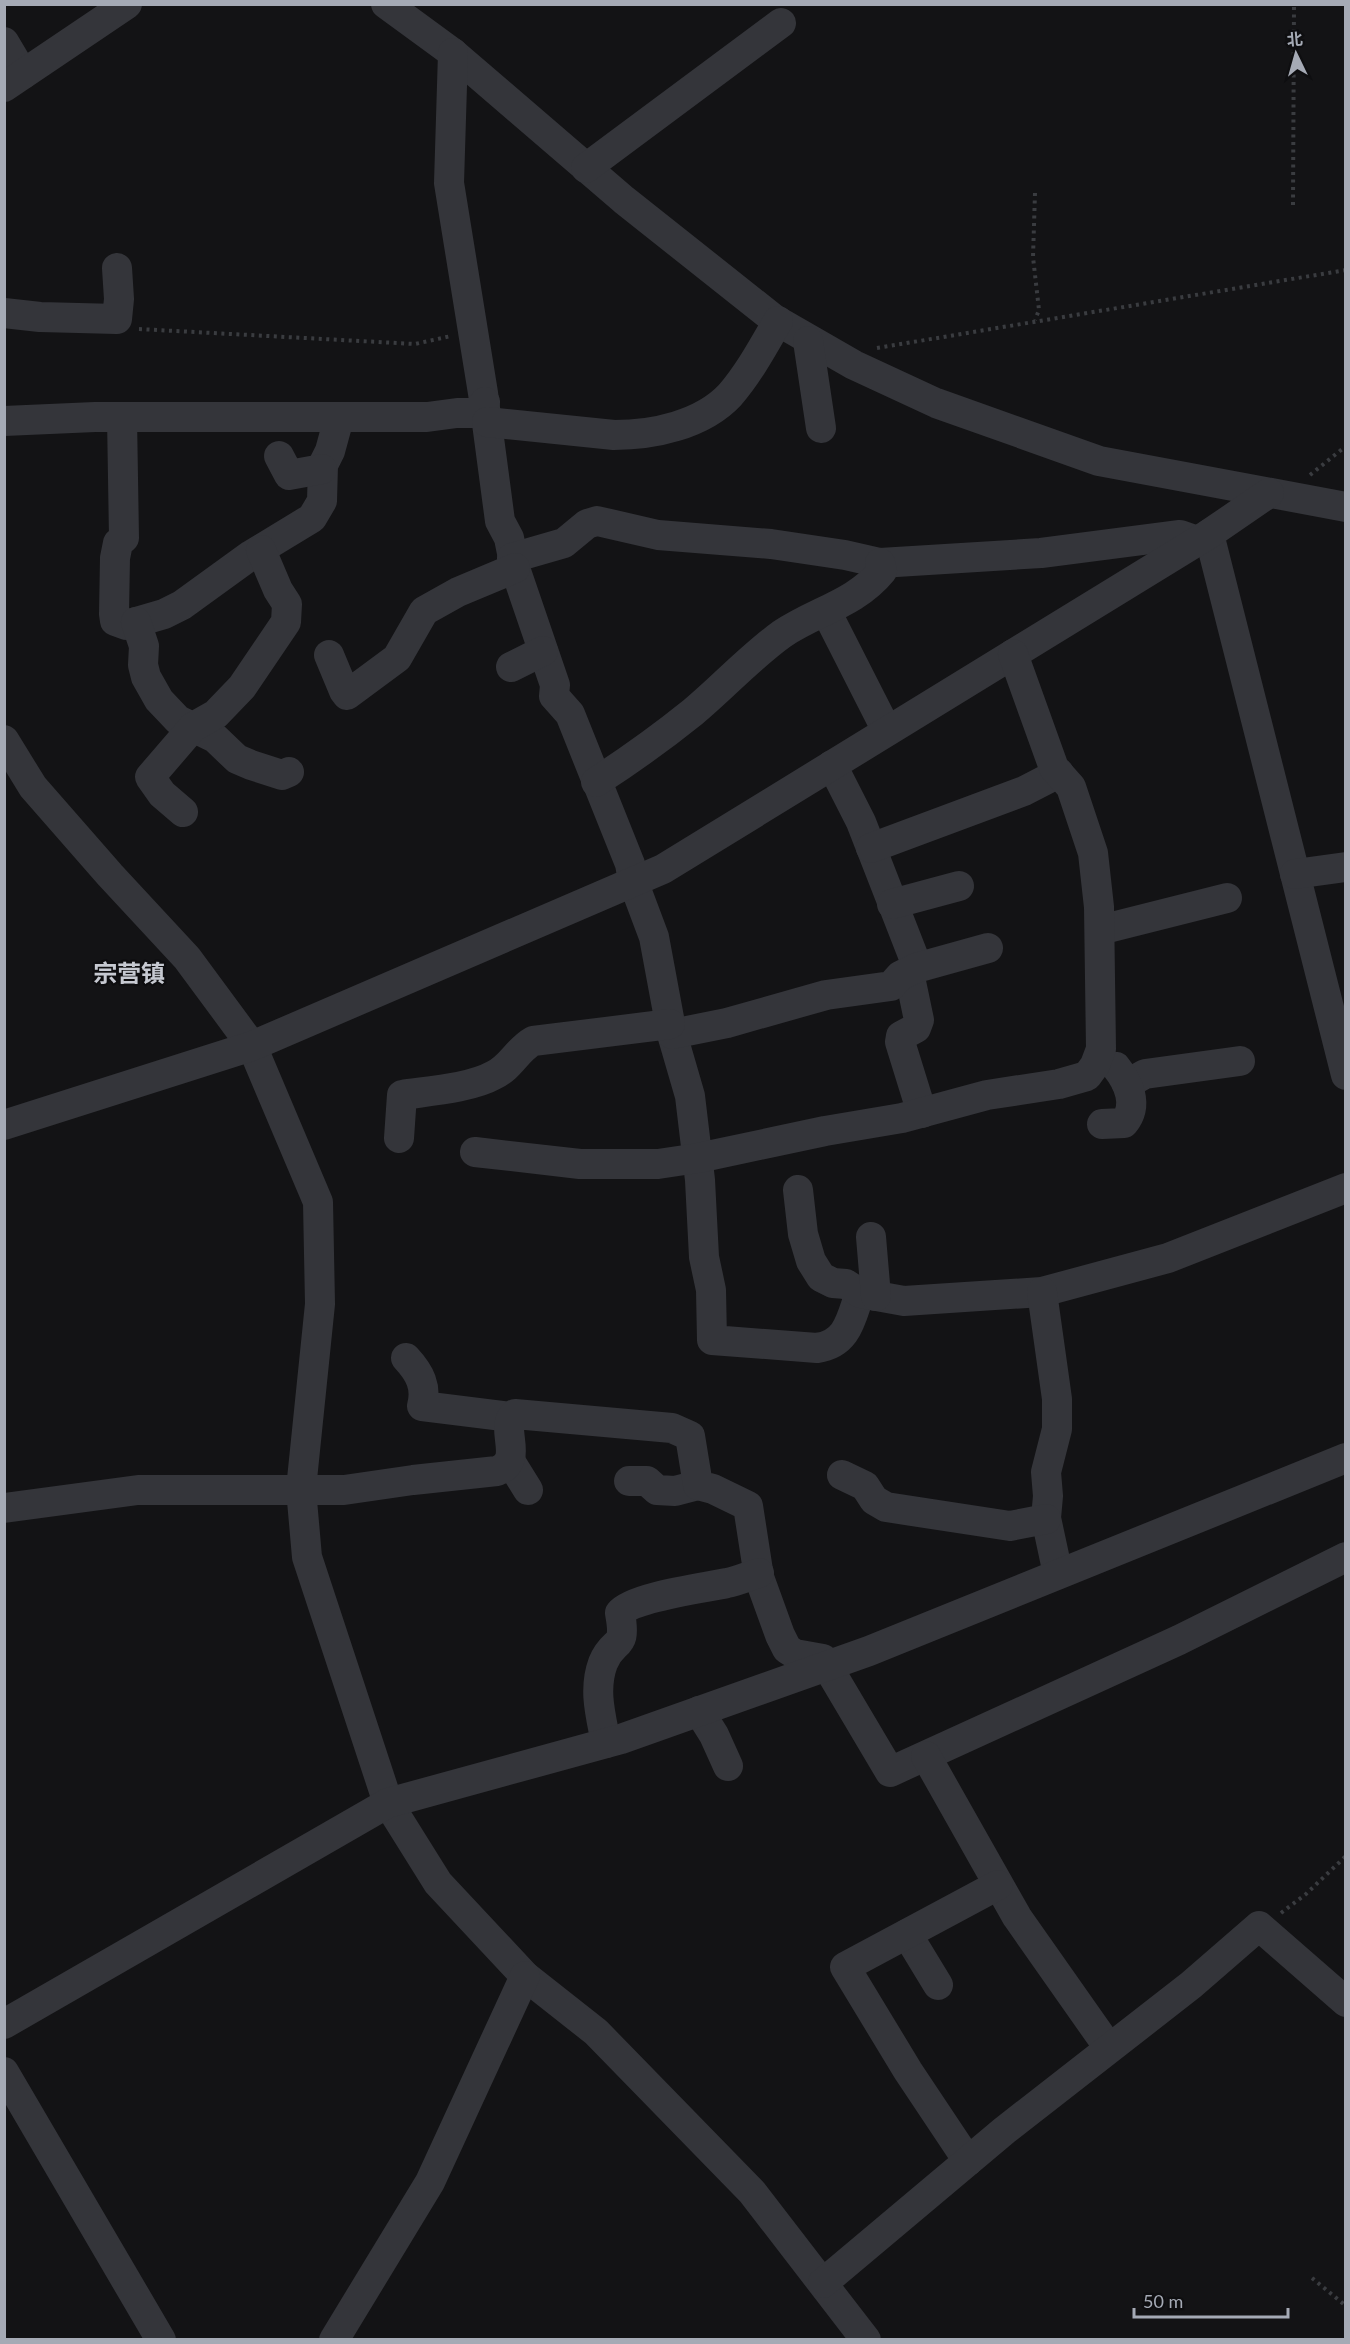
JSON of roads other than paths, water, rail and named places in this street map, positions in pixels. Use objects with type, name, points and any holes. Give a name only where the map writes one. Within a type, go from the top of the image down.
[{"type":"street","points":[[4,42],[14,80],[128,4]]},
{"type":"street","points":[[386,4],[453,52],[586,168],[778,321],[854,365],[936,403],[1099,461],[1346,507]]},
{"type":"street","points":[[586,168],[781,23]]},
{"type":"street","points":[[453,52],[449,183],[486,412],[500,522],[509,538],[513,563],[555,685],[554,696],[570,714],[630,864],[633,882],[654,937],[671,1029],[690,1096],[698,1158],[704,1257],[711,1290],[712,1340],[817,1348],[826,1347],[841,1338],[868,1294],[871,1237]]},
{"type":"street","points":[[4,313],[40,317],[117,319],[119,299],[117,268]]},
{"type":"street","points":[[4,421],[122,417],[427,417],[486,412],[575,432],[633,435],[688,423],[728,397],[752,366],[778,321]]},
{"type":"street","points":[[808,340],[821,428]]},
{"type":"street","points":[[122,417],[124,538],[118,543],[115,558],[114,614],[115,621],[126,625],[164,614],[182,605],[196,593],[312,518],[322,501],[322,469],[330,452],[339,418]]},
{"type":"street","points":[[279,456],[289,475],[322,469]]},
{"type":"street","points":[[4,1125],[252,1046],[663,869],[1276,494]]},
{"type":"street","points":[[329,655],[347,695],[397,658],[424,611],[513,563],[564,543],[587,524],[597,521],[658,536],[771,544],[845,555],[880,563],[1041,553],[1180,535],[1203,538]]},
{"type":"street","points":[[1203,538],[1295,874],[1346,1075]]},
{"type":"street","points":[[183,812],[162,794],[150,777],[193,727],[216,714],[242,687],[286,622],[287,604],[278,590],[261,550]]},
{"type":"street","points":[[596,782],[693,712],[750,659],[784,633],[862,591],[882,571],[880,563]]},
{"type":"street","points":[[826,611],[887,731]]},
{"type":"street","points":[[136,622],[144,646],[143,665],[152,687],[159,700],[178,720],[214,738],[237,759],[268,772],[282,775],[289,772]]},
{"type":"street","points":[[512,668],[543,651]]},
{"type":"street","points":[[475,1152],[580,1164],[658,1164],[922,1113],[987,1095],[1059,1084],[1087,1076],[1095,1065],[1101,1049],[1100,930],[1093,853],[1071,787],[1054,768],[1013,654]]},
{"type":"street","points":[[4,740],[33,787],[187,958],[252,1046],[318,1202],[320,1304],[301,1489],[307,1557],[388,1803],[438,1883],[525,1976],[596,2032],[752,2192],[866,2340]]},
{"type":"street","points":[[832,765],[861,822],[916,968]]},
{"type":"street","points":[[871,848],[1024,791],[1059,773]]},
{"type":"street","points":[[1295,874],[1346,867]]},
{"type":"street","points":[[892,903],[959,886]]},
{"type":"street","points":[[1100,930],[1227,898]]},
{"type":"street","points":[[399,1138],[402,1095],[439,1090],[493,1076],[507,1067],[522,1048],[533,1041],[727,1023],[826,995],[891,986],[900,976],[916,968],[988,948]]},
{"type":"street","points":[[916,968],[909,977],[919,1020],[916,1028],[901,1036],[900,1042],[922,1113]]},
{"type":"street","points":[[1100,1054],[1118,1069],[1130,1088],[1131,1099],[1129,1117],[1124,1123],[1102,1124]]},
{"type":"street","points":[[1127,1084],[1145,1074],[1240,1061]]},
{"type":"street","points":[[798,1190],[802,1234],[811,1261],[821,1277],[834,1283],[846,1284],[868,1294],[904,1300],[1042,1292],[1168,1258],[1346,1188]]},
{"type":"street","points":[[1042,1292],[1058,1400],[1058,1429],[1046,1472],[1048,1497],[1046,1519],[1058,1574]]},
{"type":"street","points":[[406,1358],[414,1367],[424,1386],[422,1406],[511,1417],[516,1414],[672,1428],[681,1431],[690,1436],[698,1485]]},
{"type":"street","points":[[511,1417],[510,1461],[528,1490]]},
{"type":"street","points":[[4,2024],[388,1803],[606,1743],[826,1666],[1346,1458]]},
{"type":"street","points":[[4,1508],[138,1490],[344,1490],[486,1472],[505,1467],[510,1461]]},
{"type":"street","points":[[842,1475],[865,1486],[874,1500],[886,1506],[1010,1526],[1046,1519]]},
{"type":"street","points":[[629,1481],[647,1481],[657,1491],[675,1491],[698,1485],[713,1489],[748,1506],[759,1573],[787,1649],[795,1654],[823,1659],[890,1772],[1179,1640],[1346,1557]]},
{"type":"street","points":[[606,1743],[597,1699],[599,1680],[603,1662],[611,1649],[620,1642],[623,1633],[620,1613],[624,1608],[656,1597],[730,1583],[759,1573]]},
{"type":"street","points":[[699,1711],[714,1735],[728,1766]]},
{"type":"street","points":[[926,1756],[1017,1917],[1109,2048]]},
{"type":"street","points":[[968,2161],[908,2071],[845,1967],[999,1885]]},
{"type":"street","points":[[823,2283],[968,2161],[1191,1984],[1259,1926],[1346,2002]]},
{"type":"street","points":[[907,1934],[938,1985]]},
{"type":"street","points":[[334,2340],[430,2182],[525,1976]]},
{"type":"street","points":[[4,2072],[161,2340]]},
{"type":"district","name":"宗营镇","points":[[129,974]]}]
